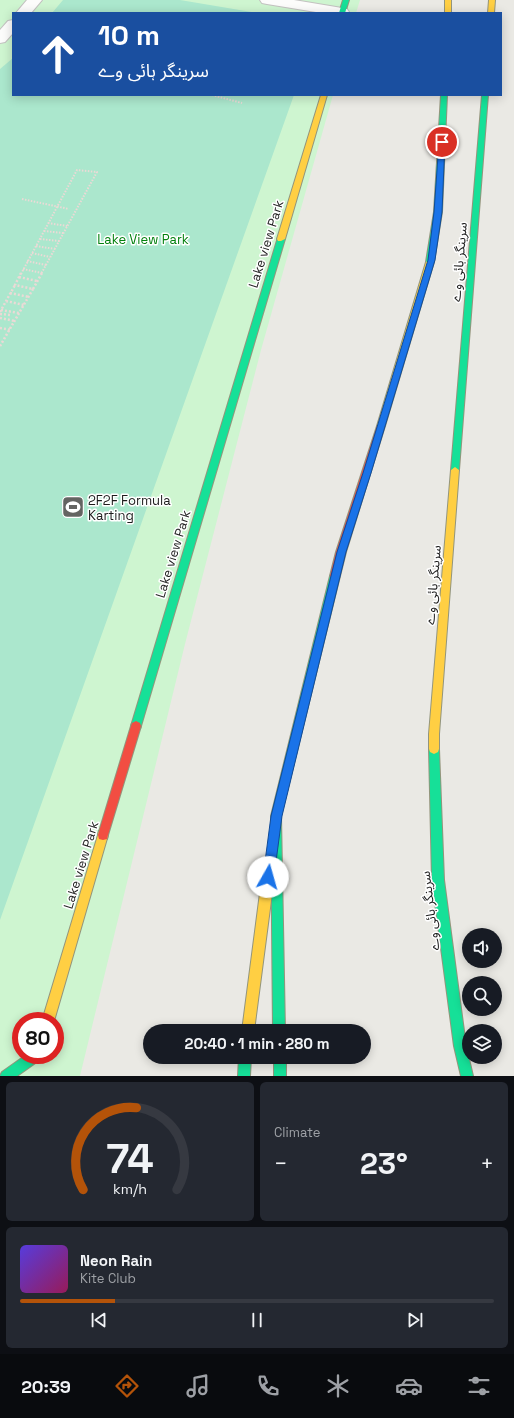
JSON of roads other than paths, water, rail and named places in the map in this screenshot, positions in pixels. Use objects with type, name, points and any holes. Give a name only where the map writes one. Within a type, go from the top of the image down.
[{"type":"main road","points":[[448,0],[448,12]]},
{"type":"main road","points":[[491,12],[492,0]]},
{"type":"main road","name":"Lake view Park","points":[[51,1012],[324,96]]},
{"type":"main road","name":"سرینگر ہائی وے","points":[[279,1024],[276,816],[341,552],[367,473],[431,260],[438,212],[444,96]]},
{"type":"main road","name":"سرینگر ہائی وے","points":[[467,1076],[460,1046],[438,880],[434,734],[485,96]]},
{"type":"main road","points":[[249,1024],[276,816]]},
{"type":"main road","points":[[6,1076],[24,1064]]},
{"type":"main road","points":[[32,1069],[34,1064]]},
{"type":"main road","points":[[244,1076],[245,1064]]},
{"type":"main road","points":[[280,1064],[280,1076]]},
{"type":"street","points":[[25,12],[34,0]]},
{"type":"street","points":[[267,0],[343,8]]},
{"type":"street","points":[[0,38],[12,25]]},
{"type":"place","name":"2F2F Formula Karting","points":[[73,507]]},
{"type":"park label","name":"Lake View Park","points":[[143,239]]}]
